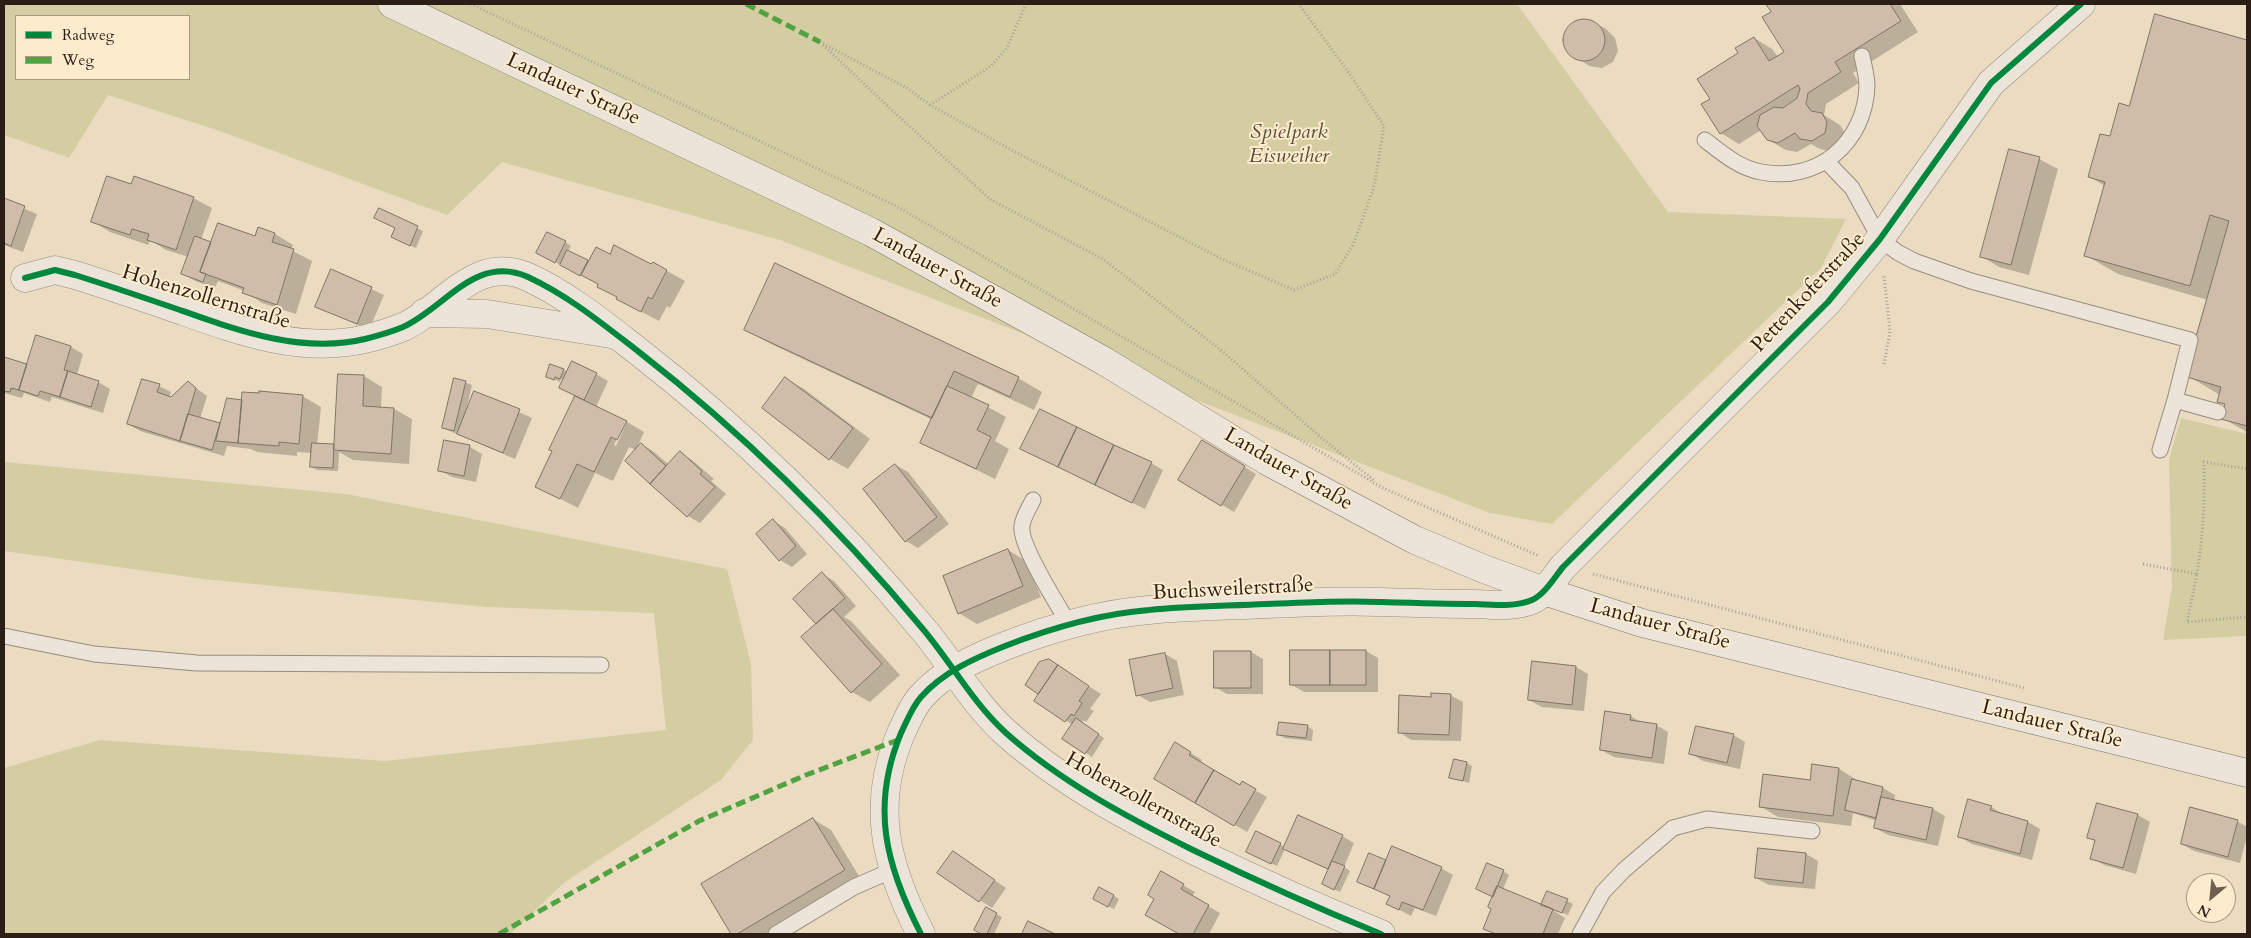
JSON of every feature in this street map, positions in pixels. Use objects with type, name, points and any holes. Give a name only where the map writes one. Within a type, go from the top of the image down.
[{"type":"street","name":"Landauer Straße","points":[[392,4],[871,232],[1104,361],[1267,460],[1341,502],[1416,540],[1544,591],[1642,623],[2247,773]]},
{"type":"street","name":"Pettenkoferstraße","points":[[1544,591],[1564,566],[1828,302],[1880,239],[1992,83],[2081,4]]},
{"type":"street","name":"Hohenzollernstraße","points":[[25,278],[41,272],[55,270],[75,274],[249,332],[289,341],[319,344],[366,338],[404,326],[466,283],[500,270],[514,272],[570,300],[616,334],[728,425],[866,563],[923,628],[980,707],[1006,732],[1047,766],[1109,806],[1254,879],[1381,934]]},
{"type":"street","points":[[424,313],[487,314],[616,334]]},
{"type":"street","name":"Buchsweilerstraße","points":[[921,934],[905,904],[893,870],[886,844],[883,815],[890,764],[908,719],[920,698],[953,671],[984,654],[1069,624],[1147,610],[1369,601],[1494,605],[1532,600],[1544,591]]},
{"type":"lane","points":[[1705,140],[1731,160],[1761,172],[1794,173],[1827,162],[1850,142],[1862,115],[1867,86],[1862,56]]},
{"type":"lane","points":[[1827,162],[1852,188],[1880,239],[1897,252],[1914,261],[1971,281],[2190,340],[2160,450]]},
{"type":"lane","points":[[2175,400],[2218,412]]},
{"type":"lane","points":[[1033,500],[1022,526],[1023,535],[1039,572],[1069,624]]},
{"type":"lane","points":[[4,636],[94,654],[197,663],[601,665]]},
{"type":"lane","points":[[1580,934],[1603,892],[1624,870],[1673,828],[1707,819],[1812,831]]},
{"type":"lane","points":[[776,934],[854,887],[893,870]]},
{"type":"path","points":[[930,105],[991,66],[1007,48],[1026,4]]},
{"type":"path","points":[[1299,4],[1349,72],[1384,126],[1374,187],[1354,244],[1335,274],[1294,290],[1212,254],[1015,152],[930,105],[907,88],[820,42],[991,200],[1103,259],[1222,351],[1324,440],[1383,488],[1564,566],[2026,688]]},
{"type":"path","points":[[1880,239],[1890,332],[1884,364]]},
{"type":"path","points":[[2247,469],[2204,462],[2204,531],[2187,622],[2247,617]]},
{"type":"path","points":[[2143,564],[2197,574]]},
{"type":"green space","name":"Spielpark Eisweiher","points":[[4,4],[1517,4],[1668,212],[1846,219],[1821,268],[1552,524],[1490,513],[780,240],[502,162],[447,215],[217,130],[108,95],[69,158],[4,135]]},
{"type":"green space","points":[[2181,418],[2247,434],[2247,636],[2163,640],[2172,586],[2169,460]]},
{"type":"green space","points":[[4,462],[346,494],[727,569],[751,664],[753,740],[721,780],[565,882],[510,934],[4,934],[4,768],[100,740],[385,761],[666,730],[654,613],[486,607],[204,579],[4,551]]},
{"type":"building","points":[[1766,4],[1890,4],[1901,21],[1835,62],[1841,72],[1808,93],[1806,104],[1811,111],[1822,113],[1827,122],[1825,133],[1812,141],[1800,139],[1795,133],[1778,143],[1767,140],[1757,126],[1760,115],[1774,107],[1783,108],[1797,98],[1800,89],[1798,85],[1720,134],[1701,104],[1710,99],[1697,79],[1738,53],[1735,48],[1754,37],[1769,61],[1784,52],[1762,17],[1771,12]]},
{"type":"building","points":[[2155,14],[2247,40],[2247,426],[2221,419],[2225,404],[2217,402],[2221,387],[2187,377],[2187,368],[2229,221],[2210,215],[2190,286],[2084,256],[2105,182],[2088,177],[2100,134],[2110,136],[2119,103],[2129,106]]},
{"type":"building","points":[[1580,19],[1588,19],[1599,25],[1605,40],[1599,55],[1588,61],[1580,61],[1569,55],[1563,44],[1563,36],[1569,25]]},
{"type":"building","points":[[2009,149],[2040,157],[2011,265],[1980,257]]},
{"type":"building","points":[[107,176],[131,184],[134,176],[194,197],[176,250],[147,240],[149,234],[132,229],[130,235],[91,222]]},
{"type":"building","points":[[4,198],[25,206],[11,246],[4,243]]},
{"type":"building","points":[[379,208],[418,226],[410,246],[391,237],[395,228],[374,218]]},
{"type":"building","points":[[218,223],[255,236],[258,227],[275,233],[272,242],[294,249],[277,305],[242,293],[244,288],[200,272]]},
{"type":"building","points":[[547,232],[566,241],[555,263],[536,253]]},
{"type":"building","points":[[195,236],[211,242],[200,272],[206,274],[203,282],[181,274]]},
{"type":"building","points":[[614,245],[667,270],[652,299],[648,297],[641,312],[616,299],[617,297],[597,287],[598,284],[581,275],[596,247],[610,254]]},
{"type":"building","points":[[567,250],[588,260],[580,276],[560,265]]},
{"type":"building","points":[[775,263],[1019,377],[1010,397],[954,371],[932,418],[744,330]]},
{"type":"building","points":[[331,269],[372,287],[357,324],[315,307]]},
{"type":"building","points":[[36,335],[71,346],[64,370],[68,371],[60,397],[40,391],[38,396],[19,390]]},
{"type":"building","points":[[4,357],[27,364],[19,390],[11,388],[10,392],[4,391]]},
{"type":"building","points":[[572,361],[597,373],[584,400],[559,388]]},
{"type":"building","points":[[550,364],[564,369],[560,379],[555,377],[554,380],[546,377]]},
{"type":"building","points":[[68,371],[99,381],[91,407],[60,397]]},
{"type":"building","points":[[338,374],[364,375],[363,406],[394,408],[391,454],[334,450]]},
{"type":"building","points":[[785,377],[853,428],[829,460],[762,408]]},
{"type":"building","points":[[454,378],[466,381],[454,431],[442,428]]},
{"type":"building","points":[[142,379],[160,384],[157,392],[171,397],[188,381],[196,388],[180,441],[127,424]]},
{"type":"building","points":[[947,386],[989,405],[977,430],[991,437],[976,469],[920,443]]},
{"type":"building","points":[[259,391],[303,395],[299,444],[279,442],[279,446],[238,443],[242,392],[259,393]]},
{"type":"building","points":[[474,391],[520,409],[503,453],[457,434]]},
{"type":"building","points":[[575,396],[627,421],[617,440],[611,437],[594,472],[577,464],[560,499],[535,487],[552,451],[549,450]]},
{"type":"building","points":[[227,398],[242,400],[238,443],[216,441]]},
{"type":"building","points":[[1040,409],[1077,427],[1058,467],[1020,449]]},
{"type":"building","points":[[188,414],[220,423],[212,450],[180,441]]},
{"type":"building","points":[[1077,427],[1114,445],[1095,485],[1058,467]]},
{"type":"building","points":[[444,440],[470,445],[464,476],[438,471]]},
{"type":"building","points":[[1202,440],[1245,466],[1221,506],[1178,480]]},
{"type":"building","points":[[312,443],[334,444],[333,468],[310,467]]},
{"type":"building","points":[[641,443],[666,466],[650,484],[625,461]]},
{"type":"building","points":[[1114,445],[1152,462],[1132,503],[1095,485]]},
{"type":"building","points":[[680,451],[702,471],[700,474],[715,487],[687,517],[650,484]]},
{"type":"building","points":[[895,464],[937,517],[905,542],[863,489]]},
{"type":"building","points":[[773,519],[796,546],[779,561],[756,534]]},
{"type":"building","points":[[1008,549],[1023,586],[958,614],[943,576]]},
{"type":"building","points":[[822,572],[845,598],[816,624],[793,599]]},
{"type":"building","points":[[833,609],[882,664],[851,693],[801,637]]},
{"type":"building","points":[[1290,650],[1330,650],[1330,685],[1290,685]]},
{"type":"building","points":[[1330,650],[1366,650],[1366,685],[1330,685]]},
{"type":"building","points":[[1214,651],[1251,651],[1251,688],[1214,688]]},
{"type":"building","points":[[1165,653],[1173,688],[1136,696],[1129,660]]},
{"type":"building","points":[[1049,659],[1058,665],[1038,694],[1025,685],[1039,662]]},
{"type":"building","points":[[1532,661],[1576,666],[1572,705],[1528,700]]},
{"type":"building","points":[[1058,665],[1089,686],[1079,701],[1082,703],[1074,716],[1071,714],[1065,722],[1034,701]]},
{"type":"building","points":[[1431,693],[1451,694],[1449,735],[1398,733],[1399,695],[1431,697]]},
{"type":"building","points":[[1605,711],[1631,715],[1630,720],[1657,724],[1652,758],[1600,750]]},
{"type":"building","points":[[1076,718],[1099,734],[1085,754],[1062,739]]},
{"type":"building","points":[[1279,722],[1308,725],[1306,738],[1277,735]]},
{"type":"building","points":[[1696,726],[1734,734],[1727,763],[1689,754]]},
{"type":"building","points":[[1175,742],[1191,752],[1189,755],[1214,770],[1195,803],[1154,779]]},
{"type":"building","points":[[1454,759],[1467,762],[1463,781],[1449,778]]},
{"type":"building","points":[[1812,764],[1839,768],[1833,816],[1759,807],[1763,774],[1810,780]]},
{"type":"building","points":[[1214,770],[1240,785],[1242,781],[1256,789],[1234,826],[1195,803]]},
{"type":"building","points":[[1852,779],[1883,787],[1876,818],[1845,810]]},
{"type":"building","points":[[1881,797],[1933,808],[1926,840],[1874,828]]},
{"type":"building","points":[[1968,799],[1992,806],[1990,810],[2028,821],[2020,854],[1958,837]]},
{"type":"building","points":[[2097,803],[2138,814],[2123,868],[2090,859],[2095,840],[2087,838]]},
{"type":"building","points":[[2190,807],[2238,820],[2228,857],[2181,844]]},
{"type":"building","points":[[1298,815],[1343,835],[1328,869],[1283,849]]},
{"type":"building","points":[[813,818],[845,870],[737,934],[731,934],[701,884]]},
{"type":"building","points":[[1256,831],[1281,843],[1271,864],[1246,852]]},
{"type":"building","points":[[1392,846],[1442,867],[1423,910],[1402,902],[1399,910],[1386,904],[1390,896],[1374,889]]},
{"type":"building","points":[[1758,848],[1806,853],[1803,883],[1755,878]]},
{"type":"building","points":[[953,851],[995,880],[979,902],[937,873]]},
{"type":"building","points":[[1369,853],[1386,860],[1374,889],[1357,882]]},
{"type":"building","points":[[1332,861],[1345,866],[1334,890],[1322,884]]},
{"type":"building","points":[[1487,863],[1504,870],[1493,897],[1476,889]]},
{"type":"building","points":[[1161,871],[1184,884],[1181,889],[1209,905],[1193,934],[1179,934],[1145,915],[1154,899],[1148,895]]},
{"type":"building","points":[[1497,886],[1553,909],[1543,934],[1496,934],[1483,929],[1491,909],[1488,907]]},
{"type":"building","points":[[1099,887],[1114,895],[1108,907],[1093,899]]},
{"type":"building","points":[[1547,891],[1568,899],[1562,913],[1541,905]]},
{"type":"building","points":[[986,907],[997,913],[987,934],[981,934],[974,930]]},
{"type":"building","points":[[1028,921],[1055,934],[1022,934]]},
{"type":"marked path","points":[[746,4],[820,42]]},
{"type":"marked path","points":[[499,934],[699,821],[806,775],[898,740]]},
{"type":"cycle path","points":[[921,934],[909,909],[891,860],[886,836],[884,811],[886,786],[901,733],[915,705],[939,680],[971,661],[1022,639],[1076,623],[1130,612],[1193,607],[1336,601],[1504,605],[1519,604],[1532,600],[1545,590],[1563,567],[1828,302],[1880,239],[1991,83],[2081,4]]},
{"type":"cycle path","points":[[25,278],[55,270],[88,279],[225,326],[271,338],[318,344],[365,339],[403,327],[418,319],[461,286],[492,272],[509,272],[528,277],[572,302],[678,383],[788,482],[890,590],[933,641],[972,695],[994,721],[1027,751],[1095,798],[1168,838],[1263,883],[1381,934]]}]
